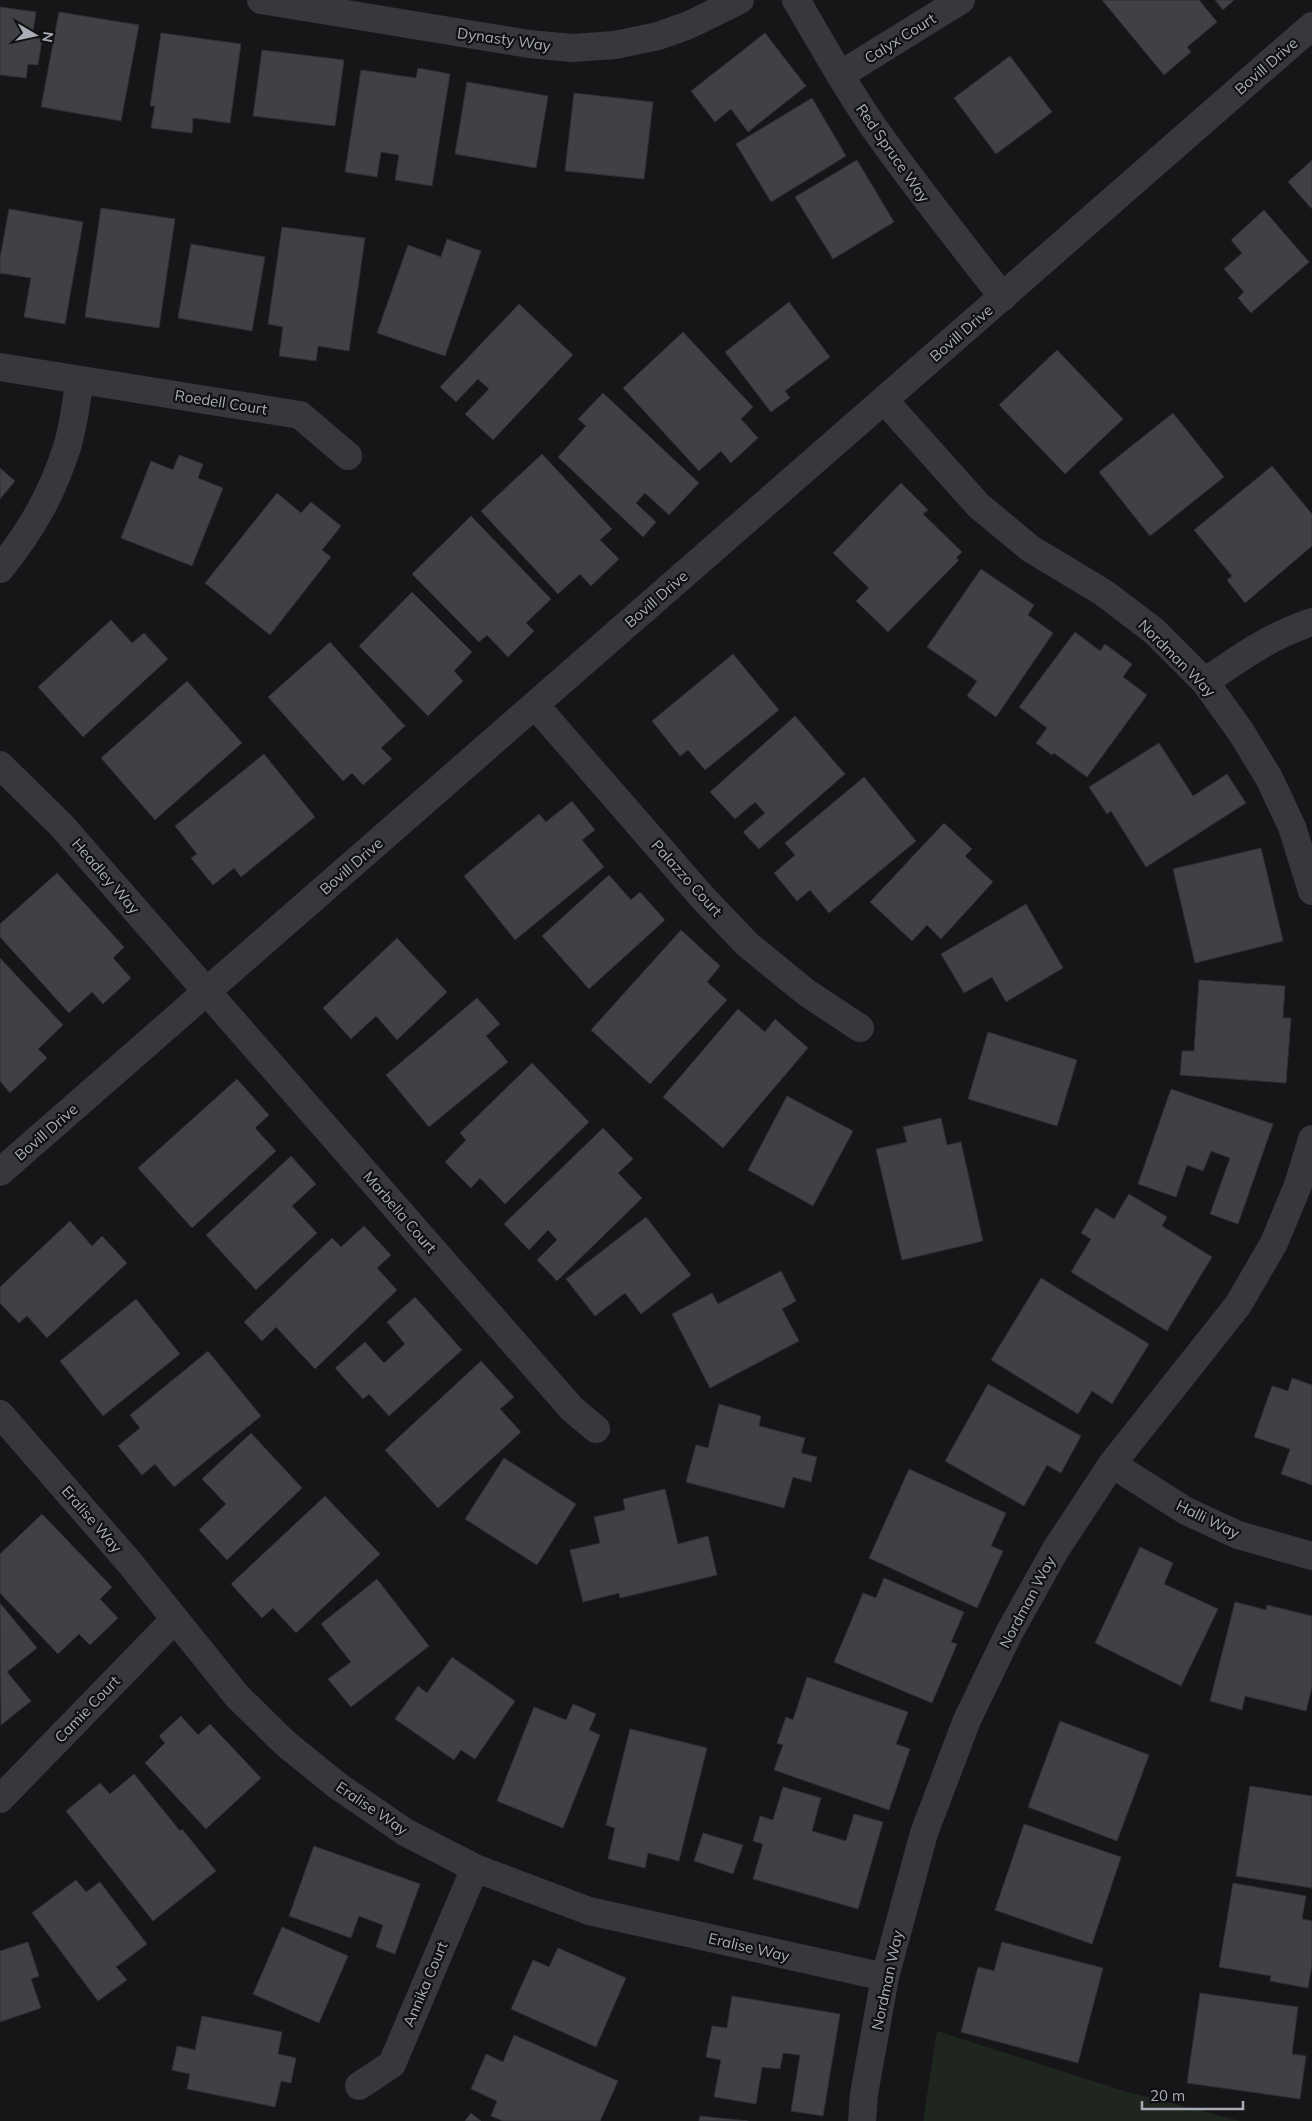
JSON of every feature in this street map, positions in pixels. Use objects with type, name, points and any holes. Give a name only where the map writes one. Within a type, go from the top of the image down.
[{"type":"street","name":"Dynasty Way","points":[[261,0],[529,44],[572,48],[615,45],[658,36],[689,25],[740,0]]},
{"type":"street","name":"Red Spruce Way","points":[[796,0],[840,75],[887,146],[1003,297]]},
{"type":"street","name":"Calyx Court","points":[[840,75],[961,0]]},
{"type":"street","name":"Bovill Drive","points":[[0,1172],[1312,26]]},
{"type":"street","name":"Roedell Court","points":[[0,367],[300,415],[348,456]]},
{"type":"street","points":[[0,568],[23,541],[50,494],[68,443],[80,380]]},
{"type":"street","name":"Nordman Way","points":[[884,400],[979,506],[1031,549],[1104,593],[1147,626],[1205,682],[1242,732],[1269,778],[1292,827],[1312,891]]},
{"type":"street","points":[[1205,682],[1252,649],[1296,627],[1312,622]]},
{"type":"street","name":"Palazzo Court","points":[[535,705],[703,898],[748,945],[807,993],[860,1028]]},
{"type":"street","name":"Headley Way","points":[[0,764],[62,826],[207,991]]},
{"type":"street","name":"Marbella Court","points":[[207,991],[572,1408],[596,1430]]},
{"type":"street","name":"Nordman Way","points":[[862,2121],[864,2094],[885,1977],[924,1833],[967,1720],[1009,1633],[1056,1549],[1112,1464],[1238,1305],[1274,1243],[1298,1185],[1312,1138]]},
{"type":"street","name":"Eralise Way","points":[[0,1414],[129,1562],[237,1696],[286,1744],[338,1786],[405,1832],[474,1868],[588,1911],[885,1977]]},
{"type":"street","name":"Halli Way","points":[[1112,1464],[1186,1511],[1238,1535],[1312,1556]]},
{"type":"street","name":"Camie Court","points":[[0,1799],[174,1620]]},
{"type":"street","name":"Annika Court","points":[[359,2086],[392,2064],[474,1868]]},
{"type":"shaded area","points":[[937,2031],[1124,2091],[1241,2121],[923,2121]]},
{"type":"building","points":[[1102,0],[1199,0],[1217,22],[1187,47],[1191,52],[1164,75]]},
{"type":"building","points":[[1215,0],[1234,0],[1223,10]]},
{"type":"building","points":[[0,7],[36,12],[32,38],[42,39],[38,65],[28,64],[26,78],[0,75]]},
{"type":"building","points":[[59,12],[139,25],[121,121],[41,107]]},
{"type":"building","points":[[161,33],[241,44],[230,123],[193,118],[192,133],[151,128],[155,106],[150,106]]},
{"type":"building","points":[[765,33],[806,86],[748,132],[731,109],[715,122],[691,91]]},
{"type":"building","points":[[262,50],[344,60],[335,126],[253,116]]},
{"type":"building","points":[[1010,56],[1052,112],[996,154],[954,98]]},
{"type":"building","points":[[418,68],[450,74],[432,186],[395,180],[399,155],[381,152],[377,177],[345,172],[361,70],[416,78]]},
{"type":"building","points":[[467,82],[548,96],[536,168],[455,154]]},
{"type":"building","points":[[574,93],[653,102],[644,179],[565,171]]},
{"type":"building","points":[[812,98],[846,156],[771,202],[736,144]]},
{"type":"building","points":[[857,160],[894,222],[833,259],[795,197]]},
{"type":"building","points":[[1312,160],[1312,209],[1288,182]]},
{"type":"building","points":[[101,208],[175,219],[159,328],[85,317]]},
{"type":"building","points":[[9,209],[83,222],[65,324],[24,317],[31,278],[0,273],[0,258]]},
{"type":"building","points":[[1264,210],[1309,262],[1251,313],[1238,298],[1244,292],[1224,269],[1242,253],[1231,240]]},
{"type":"building","points":[[282,227],[365,238],[349,351],[318,346],[316,361],[279,356],[283,327],[268,324]]},
{"type":"building","points":[[447,239],[481,251],[445,356],[377,333],[408,245],[441,257]]},
{"type":"building","points":[[191,244],[265,257],[252,331],[178,318]]},
{"type":"building","points":[[789,302],[830,357],[785,391],[790,398],[771,412],[725,352]]},
{"type":"building","points":[[519,304],[573,355],[493,440],[465,414],[489,389],[478,379],[456,402],[440,387]]},
{"type":"building","points":[[683,332],[753,407],[741,419],[758,438],[731,463],[721,451],[699,471],[623,388]]},
{"type":"building","points":[[1057,350],[1123,419],[1065,474],[999,405]]},
{"type":"building","points":[[603,393],[699,483],[669,515],[645,493],[636,503],[656,522],[643,537],[558,457],[586,426],[578,419]]},
{"type":"building","points":[[1173,413],[1224,477],[1150,536],[1099,472]]},
{"type":"building","points":[[542,454],[612,529],[600,540],[619,559],[591,586],[580,574],[558,594],[481,511]]},
{"type":"building","points":[[179,455],[203,464],[198,478],[223,488],[192,566],[121,538],[151,461],[173,470]]},
{"type":"building","points":[[1272,466],[1312,514],[1312,546],[1245,603],[1227,580],[1232,576],[1194,530]]},
{"type":"building","points":[[0,468],[15,481],[0,499]]},
{"type":"building","points":[[901,483],[928,510],[923,514],[962,552],[956,558],[959,560],[888,632],[856,601],[869,588],[833,553]]},
{"type":"building","points":[[277,493],[301,513],[311,502],[341,526],[322,550],[331,557],[270,635],[205,583]]},
{"type":"building","points":[[471,516],[551,599],[526,623],[534,631],[508,657],[487,635],[479,642],[412,574]]},
{"type":"building","points":[[981,569],[1034,605],[1028,615],[1053,633],[996,717],[967,696],[977,681],[927,647]]},
{"type":"building","points":[[412,592],[472,652],[454,671],[463,681],[428,716],[359,646]]},
{"type":"building","points":[[111,620],[132,643],[144,633],[168,659],[83,737],[38,687]]},
{"type":"building","points":[[1075,632],[1100,651],[1105,644],[1132,664],[1123,677],[1147,695],[1087,777],[1054,753],[1052,755],[1036,743],[1047,728],[1019,707]]},
{"type":"building","points":[[330,642],[405,726],[381,748],[392,759],[363,785],[352,773],[343,781],[268,697]]},
{"type":"building","points":[[733,654],[779,710],[705,770],[688,750],[680,756],[652,721]]},
{"type":"building","points":[[187,681],[242,743],[155,820],[101,758]]},
{"type":"building","points":[[795,716],[845,774],[759,849],[743,832],[765,813],[755,802],[735,819],[710,792]]},
{"type":"building","points":[[1159,743],[1193,796],[1227,774],[1246,803],[1146,867],[1111,811],[1107,814],[1089,787]]},
{"type":"building","points":[[264,754],[315,817],[241,877],[234,868],[213,885],[191,858],[197,854],[175,826]]},
{"type":"building","points":[[864,777],[916,841],[829,913],[810,890],[797,901],[774,873],[795,855],[785,843]]},
{"type":"building","points":[[572,801],[595,830],[582,840],[604,867],[515,940],[464,876],[539,814],[546,822]]},
{"type":"building","points":[[944,823],[972,849],[965,856],[993,882],[941,939],[927,925],[912,941],[870,902]]},
{"type":"building","points":[[1261,848],[1283,941],[1195,963],[1173,869]]},
{"type":"building","points":[[57,873],[124,947],[113,958],[131,978],[103,1004],[92,992],[69,1013],[0,937],[0,924]]},
{"type":"building","points":[[609,875],[631,900],[640,892],[665,920],[589,989],[542,936]]},
{"type":"building","points":[[1026,904],[1063,968],[1006,1002],[992,977],[964,993],[941,954]]},
{"type":"building","points":[[681,930],[720,966],[707,982],[727,1000],[650,1084],[591,1030]]},
{"type":"building","points":[[397,938],[447,992],[397,1040],[376,1016],[351,1039],[323,1008]]},
{"type":"building","points":[[0,958],[63,1025],[38,1049],[47,1058],[10,1093],[0,1081]]},
{"type":"building","points":[[1199,980],[1285,986],[1283,1018],[1291,1018],[1286,1083],[1180,1075],[1182,1051],[1194,1051]]},
{"type":"building","points":[[477,998],[500,1024],[486,1036],[508,1062],[429,1127],[386,1075]]},
{"type":"building","points":[[738,1009],[765,1032],[775,1019],[808,1048],[723,1148],[663,1097]]},
{"type":"building","points":[[988,1032],[1077,1060],[1057,1126],[968,1099]]},
{"type":"building","points":[[532,1063],[589,1122],[505,1204],[480,1178],[471,1188],[445,1162],[466,1140],[460,1133]]},
{"type":"building","points":[[237,1079],[269,1115],[255,1128],[276,1151],[192,1228],[138,1168]]},
{"type":"building","points":[[1171,1089],[1273,1124],[1238,1224],[1210,1214],[1230,1158],[1211,1151],[1203,1171],[1187,1165],[1176,1197],[1138,1184]]},
{"type":"building","points":[[787,1096],[853,1131],[813,1206],[748,1170]]},
{"type":"building","points":[[941,1118],[947,1145],[961,1142],[983,1241],[902,1260],[876,1149],[907,1142],[903,1127]]},
{"type":"building","points":[[603,1128],[633,1159],[618,1173],[642,1198],[557,1281],[537,1260],[557,1240],[548,1230],[529,1250],[504,1224]]},
{"type":"building","points":[[291,1156],[316,1184],[292,1206],[317,1233],[256,1290],[206,1235]]},
{"type":"building","points":[[1129,1194],[1167,1217],[1162,1226],[1212,1257],[1167,1331],[1071,1272],[1091,1239],[1081,1233],[1096,1208],[1114,1219]]},
{"type":"building","points":[[646,1217],[691,1275],[641,1314],[625,1293],[595,1316],[566,1279]]},
{"type":"building","points":[[70,1221],[92,1246],[102,1236],[127,1263],[47,1338],[27,1316],[19,1323],[0,1303],[0,1287]]},
{"type":"building","points":[[364,1226],[391,1255],[377,1268],[397,1290],[315,1369],[276,1327],[262,1341],[244,1322],[332,1238],[341,1247]]},
{"type":"building","points":[[781,1271],[796,1301],[782,1309],[799,1341],[710,1388],[672,1314],[712,1293],[718,1304]]},
{"type":"building","points":[[1041,1278],[1149,1344],[1112,1404],[1092,1391],[1078,1414],[991,1360]]},
{"type":"building","points":[[415,1297],[462,1350],[389,1416],[369,1394],[363,1399],[335,1368],[365,1342],[384,1363],[405,1344],[387,1322]]},
{"type":"building","points":[[136,1299],[180,1354],[103,1416],[60,1361]]},
{"type":"building","points":[[208,1351],[261,1416],[174,1487],[155,1464],[142,1475],[118,1446],[140,1428],[130,1415]]},
{"type":"building","points":[[481,1361],[514,1397],[500,1409],[521,1432],[438,1508],[385,1450]]},
{"type":"building","points":[[1292,1378],[1312,1385],[1312,1485],[1281,1474],[1290,1449],[1254,1437],[1272,1386],[1288,1391]]},
{"type":"building","points":[[988,1384],[1081,1436],[1061,1473],[1047,1465],[1024,1506],[945,1461]]},
{"type":"building","points":[[719,1404],[761,1416],[759,1426],[805,1438],[801,1453],[817,1457],[811,1482],[793,1477],[784,1508],[686,1482],[696,1445],[708,1448]]},
{"type":"building","points":[[251,1433],[302,1488],[227,1560],[199,1530],[226,1504],[202,1479]]},
{"type":"building","points":[[504,1458],[576,1504],[537,1565],[465,1519]]},
{"type":"building","points":[[909,1469],[1006,1513],[991,1546],[1003,1551],[977,1608],[869,1558]]},
{"type":"building","points":[[665,1489],[678,1544],[708,1536],[717,1575],[620,1598],[619,1593],[583,1602],[570,1550],[600,1543],[594,1517],[625,1510],[623,1499]]},
{"type":"building","points":[[325,1496],[380,1554],[296,1633],[273,1608],[262,1618],[231,1584]]},
{"type":"building","points":[[42,1514],[112,1587],[100,1599],[118,1618],[90,1645],[79,1634],[58,1654],[0,1593],[0,1554]]},
{"type":"building","points":[[1140,1547],[1173,1563],[1164,1584],[1218,1609],[1181,1686],[1095,1643]]},
{"type":"building","points":[[884,1578],[964,1612],[951,1642],[957,1644],[932,1703],[834,1662],[863,1593],[876,1598]]},
{"type":"building","points":[[377,1579],[429,1646],[351,1707],[328,1679],[351,1662],[321,1624]]},
{"type":"building","points":[[1235,1602],[1266,1610],[1267,1605],[1312,1616],[1312,1687],[1306,1711],[1245,1696],[1242,1710],[1210,1701]]},
{"type":"building","points":[[0,1603],[37,1648],[7,1672],[31,1701],[1,1725]]},
{"type":"building","points":[[452,1657],[515,1701],[475,1759],[461,1750],[454,1760],[395,1719],[418,1686],[427,1693]]},
{"type":"building","points":[[807,1677],[908,1712],[896,1744],[910,1749],[889,1810],[774,1770],[783,1745],[777,1743],[786,1717],[793,1720]]},
{"type":"building","points":[[573,1704],[596,1714],[589,1730],[600,1735],[563,1828],[497,1801],[534,1707],[566,1720]]},
{"type":"building","points":[[181,1716],[198,1735],[210,1724],[261,1778],[206,1829],[145,1763],[165,1743],[159,1736]]},
{"type":"building","points":[[1060,1721],[1149,1755],[1117,1841],[1028,1807]]},
{"type":"building","points":[[630,1729],[707,1748],[679,1861],[648,1853],[645,1868],[608,1859],[615,1828],[606,1825]]},
{"type":"building","points":[[134,1774],[180,1831],[182,1829],[216,1871],[153,1921],[66,1811],[100,1783],[110,1794]]},
{"type":"building","points":[[1250,1786],[1312,1796],[1312,1888],[1236,1876]]},
{"type":"building","points":[[783,1787],[821,1798],[812,1831],[846,1841],[854,1814],[883,1822],[858,1909],[753,1879],[763,1844],[753,1841],[760,1816],[773,1820]]},
{"type":"building","points":[[1024,1824],[1121,1857],[1092,1944],[995,1910]]},
{"type":"building","points":[[703,1833],[743,1845],[733,1874],[694,1861]]},
{"type":"building","points":[[314,1846],[420,1884],[395,1954],[376,1947],[383,1925],[359,1916],[351,1938],[289,1916]]},
{"type":"building","points":[[76,1880],[86,1892],[100,1882],[147,1944],[116,1967],[127,1980],[98,2001],[32,1913]]},
{"type":"building","points":[[1233,1883],[1306,1896],[1302,1919],[1312,1921],[1312,1964],[1308,1988],[1270,1981],[1271,1976],[1219,1967]]},
{"type":"building","points":[[282,1927],[348,1956],[319,2023],[253,1994]]},
{"type":"building","points":[[28,1942],[39,1976],[31,1979],[41,2008],[0,2022],[0,1951]]},
{"type":"building","points":[[1002,1942],[1103,1968],[1078,2063],[961,2032],[978,1967],[994,1971]]},
{"type":"building","points":[[558,1948],[626,1978],[596,2047],[511,2009],[533,1960],[549,1967]]},
{"type":"building","points":[[1200,1993],[1298,2007],[1292,2054],[1306,2056],[1300,2099],[1187,2083]]},
{"type":"building","points":[[732,1996],[840,2014],[823,2116],[791,2111],[800,2055],[783,2053],[780,2069],[762,2067],[756,2104],[714,2097],[721,2060],[706,2057],[712,2026],[727,2028]]},
{"type":"building","points":[[202,2016],[282,2032],[278,2054],[296,2058],[291,2083],[281,2081],[275,2107],[187,2089],[190,2074],[172,2070],[177,2046],[195,2050]]},
{"type":"building","points":[[514,2035],[618,2081],[600,2121],[503,2121],[491,2116],[497,2101],[471,2089],[486,2054],[503,2062]]},
{"type":"building","points":[[471,2113],[481,2121],[465,2121]]},
{"type":"building","points":[[700,2116],[748,2121],[699,2121]]}]
